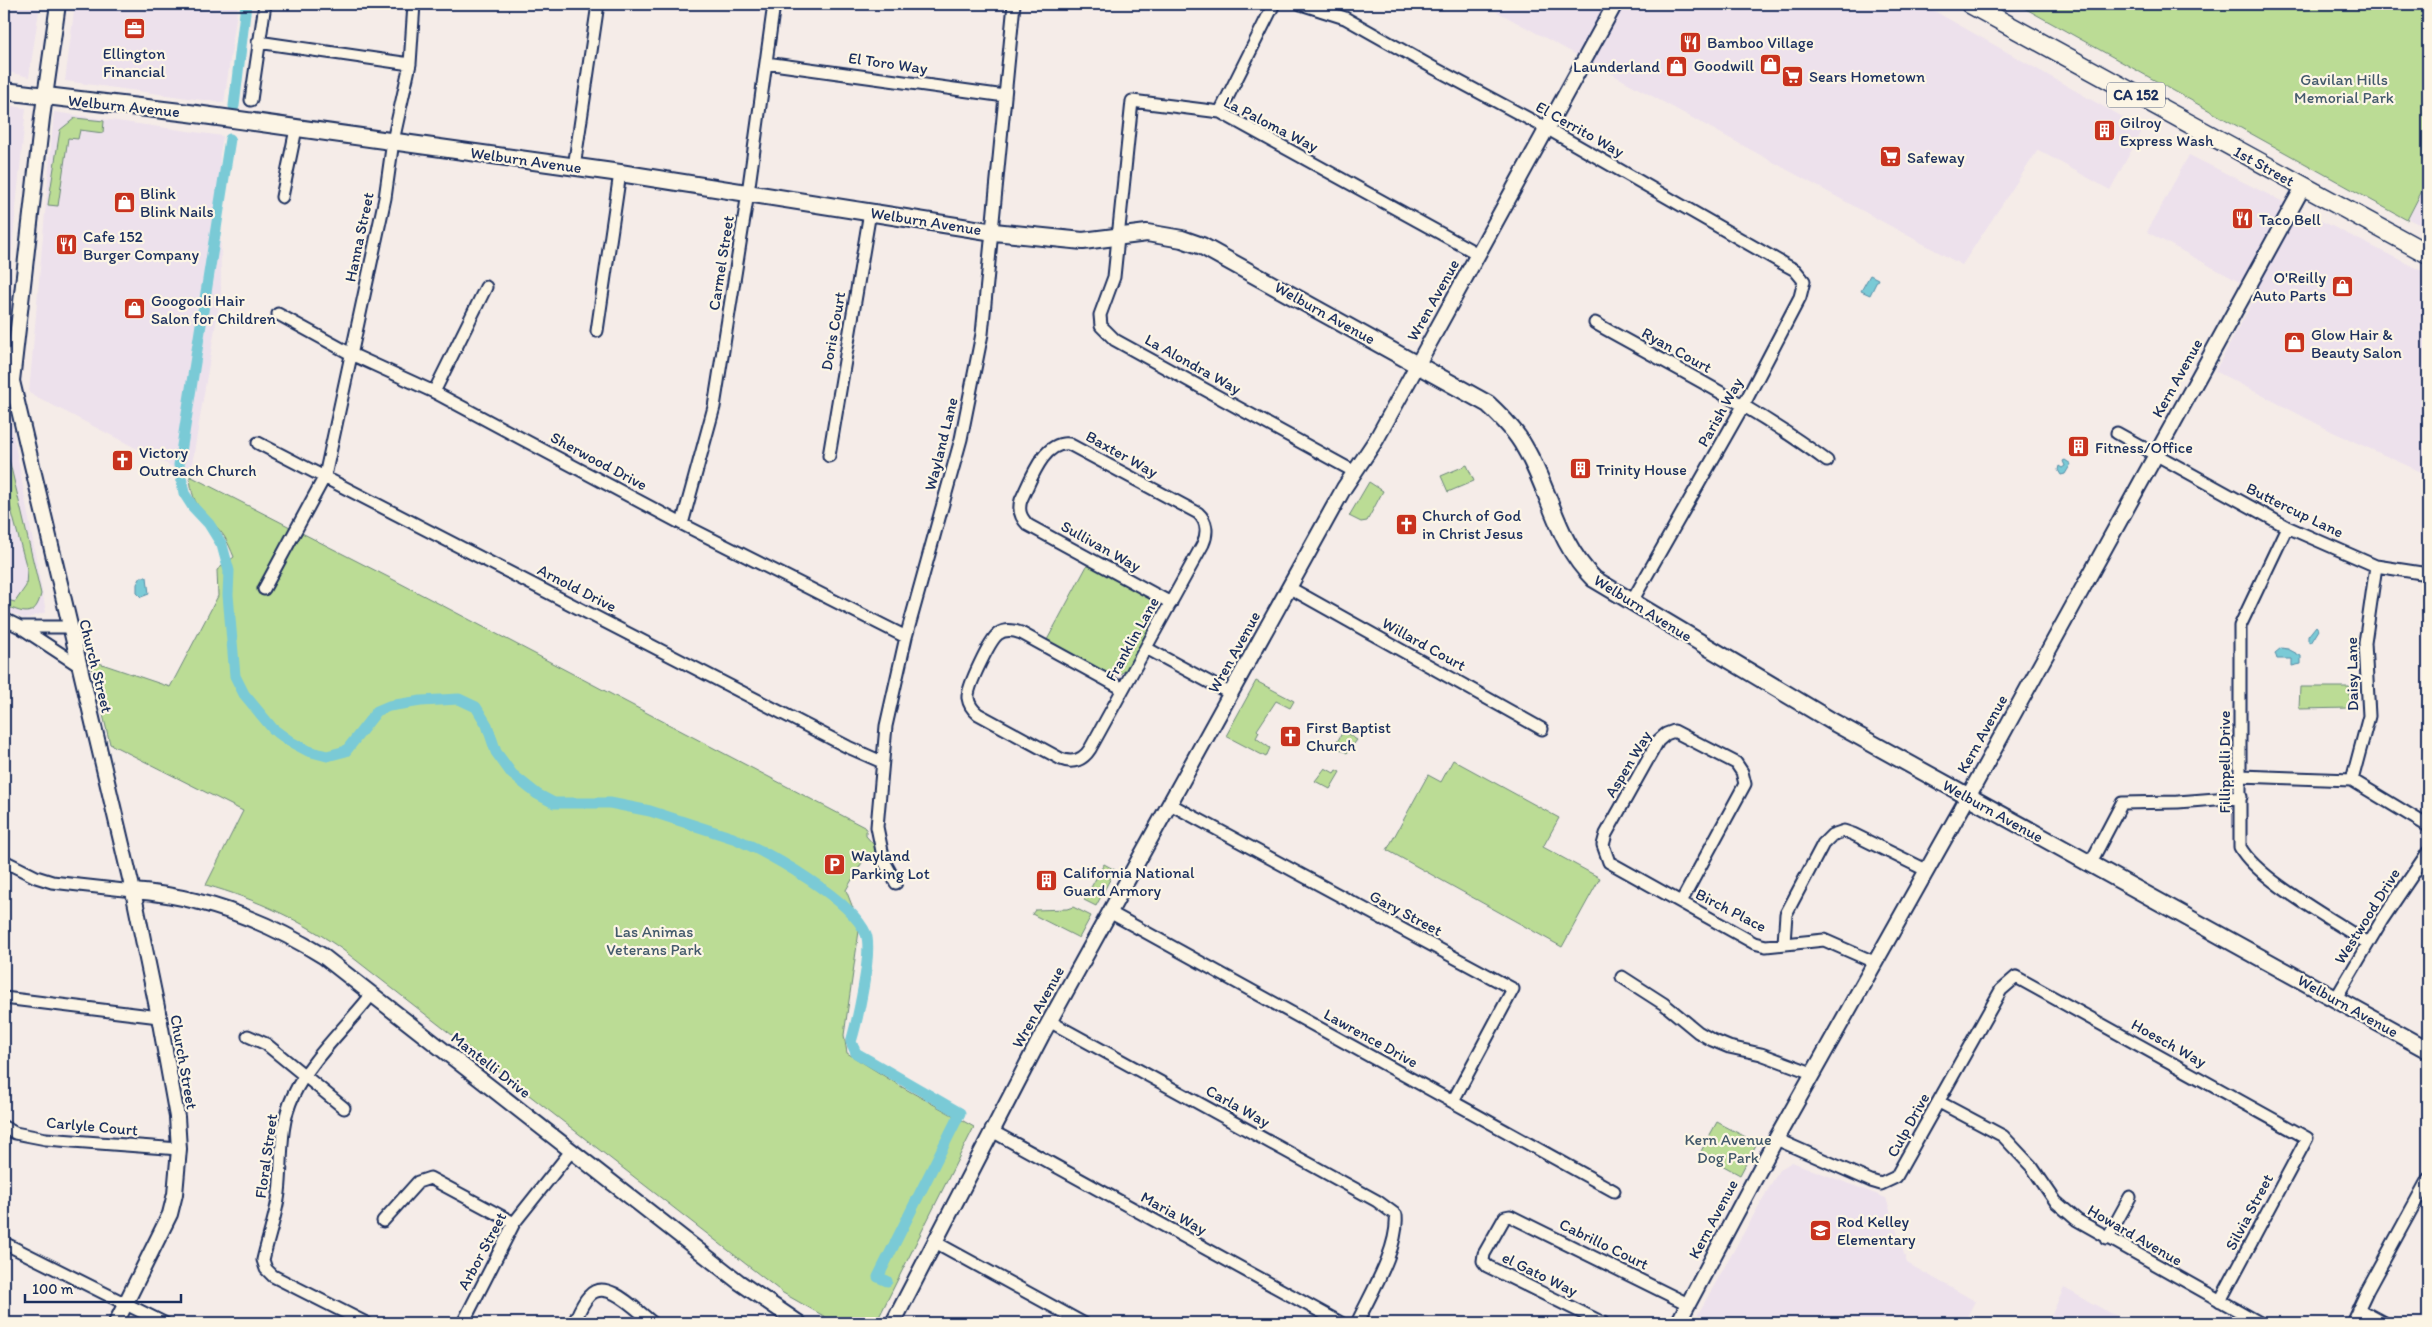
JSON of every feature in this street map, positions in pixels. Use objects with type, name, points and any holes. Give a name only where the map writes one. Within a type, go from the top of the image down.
[{"type":"main road","name":"1st Street","points":[[1970,4],[2428,254]]},
{"type":"main road","name":"Welburn Avenue","points":[[4,91],[189,113],[620,173],[994,232],[1083,241],[1118,236],[1162,235],[1202,246],[1475,396],[1498,414],[1525,448],[1570,550],[1580,566],[1594,579],[1631,603],[1835,723],[2428,1050]]},
{"type":"street","name":"Church Street","points":[[58,4],[45,97],[12,381],[133,891],[159,1017],[176,1117],[179,1149],[175,1194],[170,1214],[116,1323]]},
{"type":"street","points":[[251,100],[264,4]]},
{"type":"street","name":"Hanna Street","points":[[264,589],[325,476],[385,198],[393,141],[410,64],[414,4]]},
{"type":"street","points":[[574,167],[598,4]]},
{"type":"street","name":"Carmel Street","points":[[682,524],[714,407],[748,193],[774,4]]},
{"type":"street","name":"Wayland Lane","points":[[896,883],[884,861],[877,827],[886,726],[906,637],[961,439],[982,334],[994,232],[1014,4]]},
{"type":"street","points":[[1220,112],[1274,4]]},
{"type":"street","name":"El Cerrito Way","points":[[1301,4],[1345,18],[1432,68],[1548,129],[1795,270],[1804,281],[1803,288],[1791,313]]},
{"type":"street","name":"Wren Avenue","points":[[893,1323],[1049,1021],[1111,913],[1355,472],[1376,440],[1615,4]]},
{"type":"street","points":[[258,42],[410,64]]},
{"type":"street","name":"El Toro Way","points":[[766,63],[1005,96]]},
{"type":"street","name":"La Paloma Way","points":[[1118,236],[1132,101],[1220,112],[1478,254]]},
{"type":"street","points":[[282,197],[296,129]]},
{"type":"street","points":[[597,331],[620,173]]},
{"type":"street","name":"Kern Avenue","points":[[1678,1323],[1776,1139],[1968,797],[2303,187]]},
{"type":"street","name":"Doris Court","points":[[828,456],[870,212]]},
{"type":"street","name":"La Alondra Way","points":[[1118,236],[1114,277],[1100,316],[1101,326],[1104,331],[1115,340],[1355,472]]},
{"type":"street","points":[[434,392],[486,287]]},
{"type":"street","name":"Parish Way","points":[[1631,603],[1743,406],[1791,313]]},
{"type":"street","name":"Sherwood Drive","points":[[278,314],[351,354],[434,392],[682,524],[906,637]]},
{"type":"street","name":"Ryan Court","points":[[1594,323],[1743,406],[1794,437],[1827,461]]},
{"type":"street","name":"Buttercup Lane","points":[[2117,433],[2287,527],[2376,566],[2428,574]]},
{"type":"street","name":"Arnold Drive","points":[[258,443],[848,747],[882,762]]},
{"type":"street","name":"Baxter Way","points":[[1020,512],[1021,500],[1045,454],[1055,445],[1062,443],[1076,447],[1198,514],[1202,517],[1207,529]]},
{"type":"street","name":"Sullivan Way","points":[[1020,512],[1028,524],[1170,603]]},
{"type":"street","name":"Fillippelli Drive","points":[[2287,527],[2240,626],[2240,847],[2246,858],[2267,876],[2367,943]]},
{"type":"street","name":"Franklin Lane","points":[[1123,689],[1021,633],[1008,630],[997,634],[992,642],[970,686],[968,700],[975,711],[986,718],[1066,762],[1077,760],[1088,753],[1205,540],[1207,529]]},
{"type":"street","name":"Daisy Lane","points":[[2352,780],[2369,716],[2365,643],[2376,566]]},
{"type":"street","name":"Willard Court","points":[[1290,588],[1542,729]]},
{"type":"street","points":[[4,619],[20,627],[78,665]]},
{"type":"street","points":[[20,627],[69,627]]},
{"type":"street","points":[[1146,648],[1231,694]]},
{"type":"street","name":"Aspen Way","points":[[1609,862],[1603,845],[1606,834],[1658,741],[1666,734],[1674,732],[1736,763],[1742,772],[1744,784],[1681,902]]},
{"type":"street","points":[[2241,776],[2352,780],[2428,826]]},
{"type":"street","points":[[2090,864],[2122,803],[2178,802],[2241,797]]},
{"type":"street","name":"Gary Street","points":[[1170,804],[1513,989],[1452,1101]]},
{"type":"street","points":[[1784,943],[1786,914],[1823,844],[1832,834],[1844,831],[1853,834],[1926,870]]},
{"type":"street","name":"Westwood Drive","points":[[2336,998],[2367,943],[2428,852]]},
{"type":"street","points":[[4,861],[36,878],[52,882],[133,891]]},
{"type":"street","name":"Birch Place","points":[[1609,862],[1754,943],[1766,946],[1824,940],[1874,962]]},
{"type":"street","name":"Mantelli Drive","points":[[133,891],[200,902],[257,920],[323,956],[746,1287],[799,1323]]},
{"type":"street","name":"Lawrence Drive","points":[[1111,913],[1614,1191]]},
{"type":"street","points":[[1622,977],[1664,1004],[1698,1032],[1712,1040],[1729,1047],[1761,1054],[1812,1074]]},
{"type":"street","name":"Culp Drive","points":[[1776,1139],[1807,1155],[1881,1184],[1896,1177],[1903,1168],[2001,990],[2016,977]]},
{"type":"street","name":"Hoesch Way","points":[[2016,977],[2306,1138]]},
{"type":"street","name":"Floral Street","points":[[366,1323],[273,1276],[266,1269],[263,1260],[279,1193],[280,1146],[287,1113],[293,1096],[305,1076],[372,994]]},
{"type":"street","points":[[4,998],[159,1017]]},
{"type":"street","name":"Carla Way","points":[[1049,1021],[1377,1201],[1396,1215],[1395,1231],[1387,1258],[1357,1323]]},
{"type":"street","points":[[248,1036],[266,1044],[344,1108]]},
{"type":"street","name":"Howard Avenue","points":[[1939,1102],[2002,1136],[2032,1167],[2056,1202],[2076,1220],[2260,1323]]},
{"type":"street","name":"Carlyle Court","points":[[4,1127],[16,1133],[46,1139],[179,1149]]},
{"type":"street","name":"Maria Way","points":[[992,1131],[1341,1323]]},
{"type":"street","name":"Silvia Street","points":[[2220,1301],[2306,1138]]},
{"type":"street","name":"Arbor Street","points":[[463,1323],[514,1223],[572,1150]]},
{"type":"street","points":[[383,1221],[418,1182],[430,1178],[514,1223]]},
{"type":"street","points":[[2352,1323],[2358,1308],[2424,1198],[2428,1179]]},
{"type":"street","points":[[2107,1239],[2130,1197]]},
{"type":"street","name":"Cabrillo Court","points":[[1505,1217],[1510,1216],[1688,1304]]},
{"type":"street","name":"el Gato Way","points":[[1505,1217],[1484,1254],[1483,1261],[1487,1266],[1603,1323]]},
{"type":"street","points":[[935,1242],[1083,1323]]},
{"type":"street","points":[[4,1243],[164,1323]]},
{"type":"street","points":[[574,1323],[588,1296],[598,1289],[614,1292],[653,1323]]},
{"type":"street","points":[[2358,1308],[2384,1323]]},
{"type":"shaded area","points":[[4,4],[40,4],[29,77],[4,71]]},
{"type":"shaded area","points":[[75,4],[238,4],[224,103],[65,81]]},
{"type":"shaded area","points":[[1483,4],[1922,4],[2143,129],[2110,190],[2038,150],[1962,265]]},
{"type":"shaded area","points":[[4,105],[26,108],[4,327]]},
{"type":"shaded area","points":[[54,112],[223,136],[220,154],[221,293],[190,476],[29,393]]},
{"type":"shaded area","points":[[2189,155],[2428,274],[2428,475],[2333,432],[2215,371],[2258,292],[2147,232]]},
{"type":"shaded area","points":[[2428,180],[2428,228],[2408,219]]},
{"type":"shaded area","points":[[4,385],[46,612],[25,619],[4,610]]},
{"type":"shaded area","name":"Rod Kelley Elementary","points":[[1792,1162],[1886,1198],[1907,1263],[1975,1301],[1964,1323],[1693,1323],[1779,1170]]},
{"type":"shaded area","points":[[2064,1288],[2129,1323],[2048,1323]]},
{"type":"green space","name":"Gavilan Hills Memorial Park","points":[[2017,4],[2428,4],[2428,179],[2407,220]]},
{"type":"green space","points":[[75,118],[104,121],[103,133],[80,130],[78,139],[68,138],[58,206],[48,205],[60,130]]},
{"type":"green space","points":[[8,444],[9,459],[41,594],[32,611],[27,612],[4,605],[4,599],[15,602],[26,586],[27,569],[4,483],[4,447]]},
{"type":"green space","points":[[1467,465],[1474,481],[1448,492],[1441,476]]},
{"type":"green space","name":"Las Animas Veterans Park","points":[[190,476],[394,580],[866,828],[866,836],[875,846],[875,853],[867,854],[846,890],[856,916],[859,931],[844,1035],[847,1053],[902,1087],[974,1127],[876,1323],[836,1323],[783,1293],[343,950],[311,929],[278,912],[243,897],[206,885],[243,811],[110,744],[90,660],[170,687],[176,676],[218,596],[217,570],[234,557],[224,536],[197,504],[191,488]]},
{"type":"green space","points":[[1369,482],[1383,491],[1367,521],[1361,522],[1349,516]]},
{"type":"green space","points":[[1088,564],[1149,598],[1156,608],[1154,619],[1127,670],[1120,674],[1107,673],[1047,640]]},
{"type":"green space","points":[[1256,681],[1294,701],[1290,708],[1276,701],[1257,730],[1259,732],[1256,738],[1270,748],[1266,757],[1226,736]]},
{"type":"green space","points":[[2300,687],[2350,687],[2350,708],[2299,709]]},
{"type":"green space","points":[[1343,731],[1357,740],[1347,753],[1335,746]]},
{"type":"green space","points":[[1453,760],[1559,818],[1543,847],[1600,878],[1562,947],[1387,850],[1428,775],[1441,782]]},
{"type":"green space","points":[[1325,768],[1334,773],[1336,770],[1340,772],[1330,789],[1315,781]]},
{"type":"green space","points":[[1104,864],[1115,870],[1096,906],[1084,900]]},
{"type":"green space","points":[[1073,907],[1091,916],[1079,938],[1032,914],[1035,910],[1067,909]]},
{"type":"green space","name":"Kern Avenue Dog Park","points":[[1717,1122],[1757,1143],[1740,1175],[1700,1153]]},
{"type":"water","points":[[1870,275],[1878,279],[1870,295],[1861,291]]},
{"type":"water","points":[[2065,460],[2071,464],[2065,474],[2061,475],[2058,470],[2059,466],[2062,468],[2065,466],[2063,461]]},
{"type":"water","points":[[141,577],[147,577],[149,594],[141,597],[137,593],[137,584]]},
{"type":"water","points":[[2316,626],[2319,630],[2311,643],[2308,641],[2308,636]]},
{"type":"water","points":[[2281,648],[2288,649],[2301,656],[2301,664],[2292,666],[2292,659],[2277,659],[2275,653]]},
{"type":"waterway","points":[[234,106],[246,4]]},
{"type":"waterway","points":[[230,139],[179,465],[184,493],[193,507],[209,524],[222,545],[229,571],[228,595],[235,676],[244,694],[273,729],[308,751],[327,756],[346,751],[377,711],[389,706],[421,701],[459,699],[476,707],[487,725],[496,752],[512,774],[537,794],[554,803],[610,803],[650,811],[733,838]]},
{"type":"waterway","points":[[738,840],[789,867],[828,893],[858,921],[866,934],[868,943],[866,970],[851,1042],[856,1053],[960,1113],[878,1277],[887,1281]]},
{"type":"place","name":"Ellington Financial","points":[[134,29]]},
{"type":"place","name":"Bamboo Village","points":[[1691,42]]},
{"type":"place","name":"Goodwill","points":[[1770,65]]},
{"type":"place","name":"Launderland","points":[[1676,66]]},
{"type":"place","name":"Sears Hometown","points":[[1793,76]]},
{"type":"place","name":"Gilroy Express Wash","points":[[2104,131]]},
{"type":"place","name":"Safeway","points":[[1891,157]]},
{"type":"place","name":"Blink Blink Nails","points":[[124,202]]},
{"type":"place","name":"Taco Bell","points":[[2243,219]]},
{"type":"place","name":"Cafe 152 Burger Company","points":[[67,245]]},
{"type":"place","name":"O'Reilly Auto Parts","points":[[2342,286]]},
{"type":"place","name":"Googooli Hair Salon for Children","points":[[135,309]]},
{"type":"place","name":"Glow Hair & Beauty Salon","points":[[2295,343]]},
{"type":"place","name":"Fitness/Office","points":[[2079,447]]},
{"type":"place","name":"Victory Outreach Church","points":[[123,461]]},
{"type":"place","name":"Trinity House","points":[[1580,469]]},
{"type":"place","name":"Church of God in Christ Jesus","points":[[1406,524]]},
{"type":"place","name":"First Baptist Church","points":[[1290,736]]},
{"type":"place","name":"Wayland Parking Lot","points":[[835,864]]},
{"type":"place","name":"California National Guard Armory","points":[[1047,881]]},
{"type":"place","name":"Rod Kelley Elementary","points":[[1821,1230]]}]
